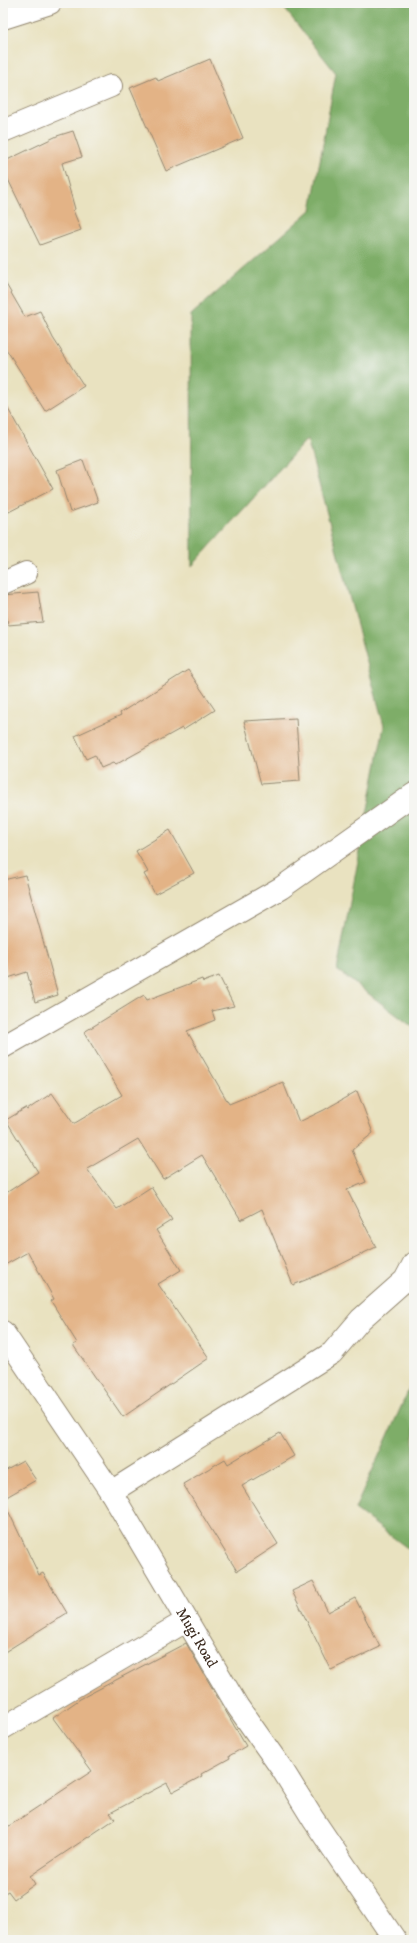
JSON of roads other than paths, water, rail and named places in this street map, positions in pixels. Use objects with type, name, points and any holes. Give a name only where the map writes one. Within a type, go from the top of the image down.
[{"type":"street","points":[[3,18],[50,3]]},
{"type":"street","points":[[3,131],[111,86]]},
{"type":"street","points":[[3,583],[26,573]]},
{"type":"street","points":[[3,1047],[281,888],[414,794]]},
{"type":"street","points":[[111,1492],[332,1353],[360,1319],[405,1280],[414,1263]]},
{"type":"street","name":"Mugi Road","points":[[3,1332],[111,1492],[238,1707],[282,1769],[313,1819],[395,1940]]},
{"type":"street","points":[[3,1728],[186,1621]]}]
